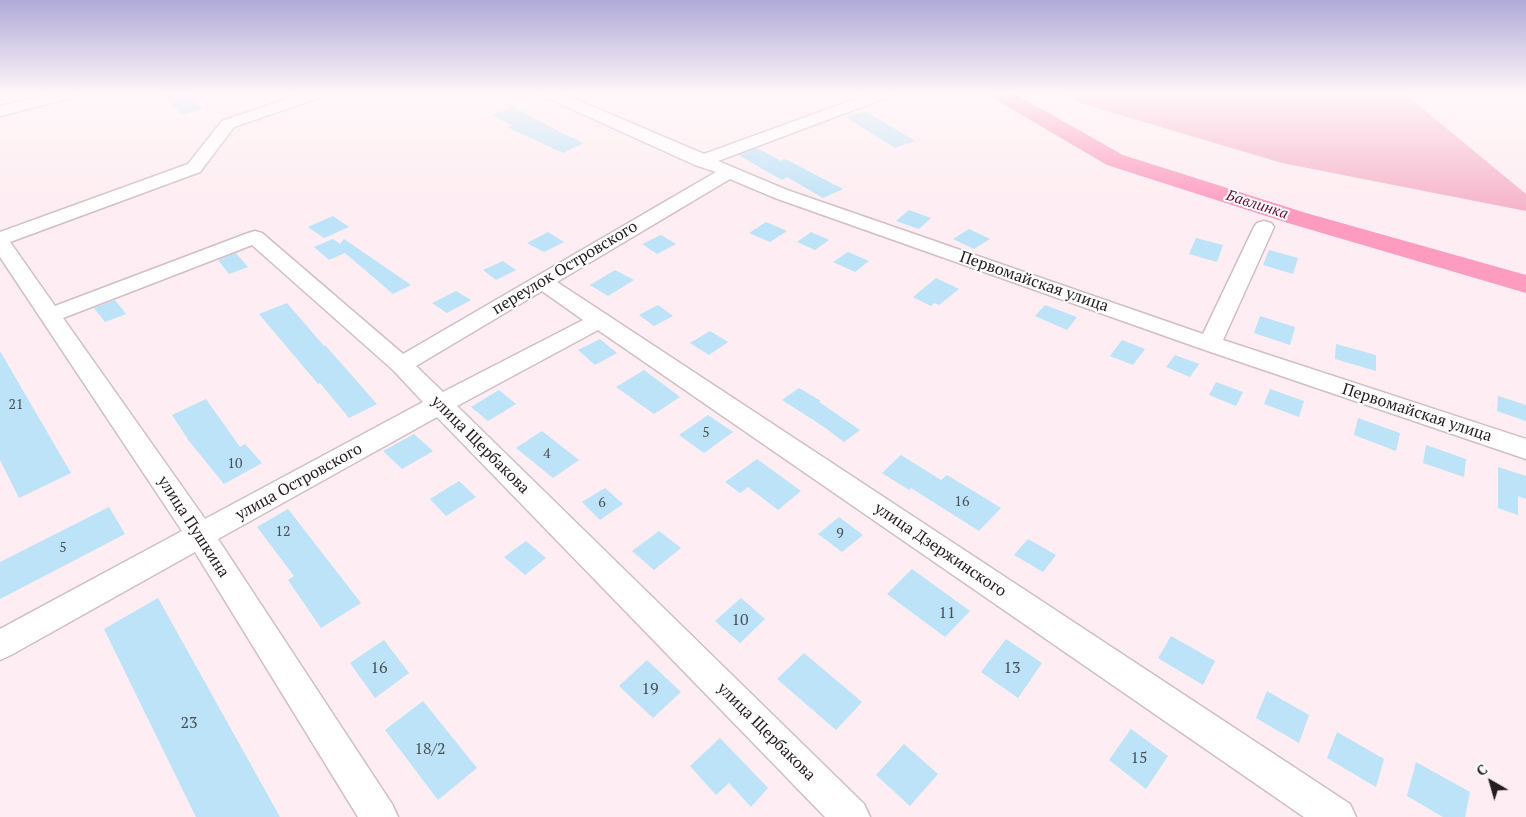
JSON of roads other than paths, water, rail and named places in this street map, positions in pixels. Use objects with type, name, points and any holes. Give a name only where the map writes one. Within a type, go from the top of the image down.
[{"type":"street","points":[[0,240],[194,168],[222,132]]},
{"type":"street","name":"Первомайская улица","points":[[637,132],[781,194],[1210,344],[1526,449]]},
{"type":"street","points":[[701,160],[776,132]]},
{"type":"street","name":"переулок Островского","points":[[401,365],[729,172]]},
{"type":"street","points":[[1210,344],[1264,227]]},
{"type":"street","name":"улица Щербакова","points":[[50,315],[254,237],[401,365],[851,817]]},
{"type":"street","name":"улица Пушкина","points":[[0,240],[200,535],[379,817]]},
{"type":"street","name":"улица Дзержинского","points":[[543,282],[598,321],[1338,817]]},
{"type":"street","name":"улица Островского","points":[[0,644],[440,404],[598,321]]},
{"type":"waterway","name":"Бавлинка","points":[[1066,132],[1115,160],[1297,218],[1526,284]]}]
